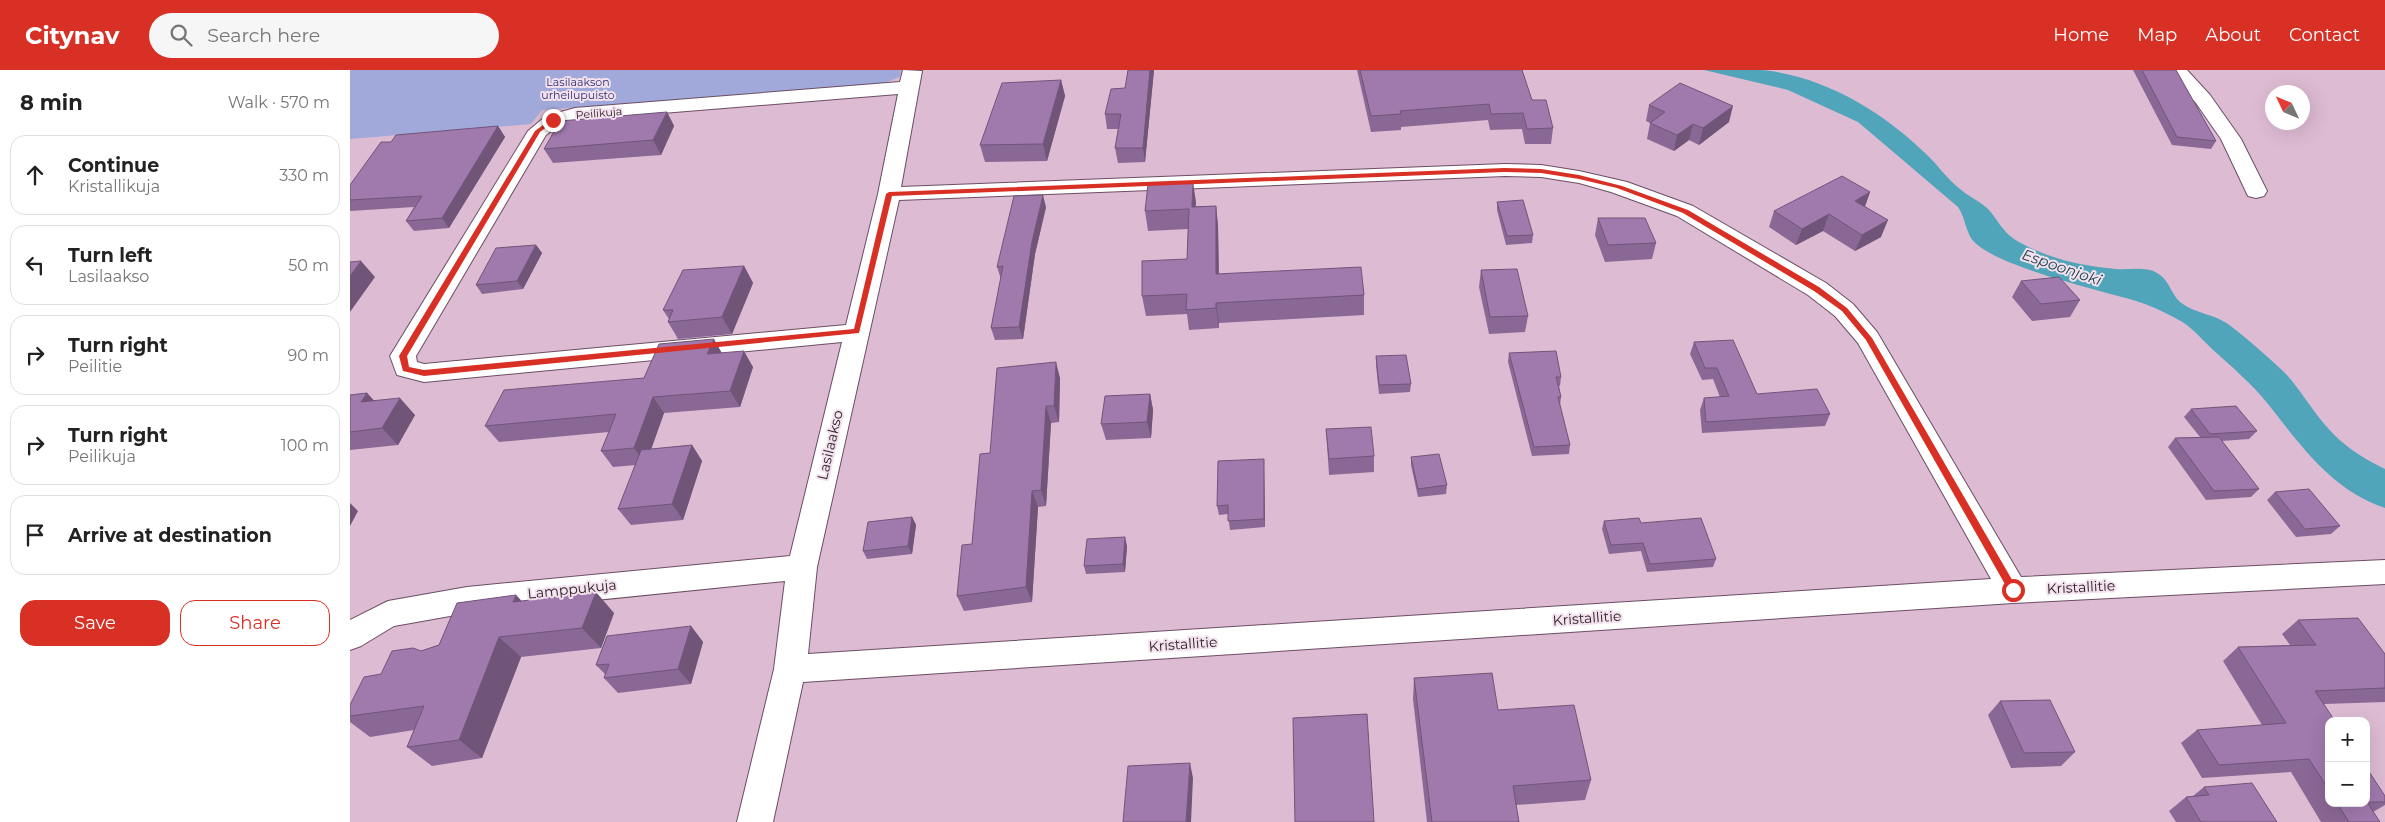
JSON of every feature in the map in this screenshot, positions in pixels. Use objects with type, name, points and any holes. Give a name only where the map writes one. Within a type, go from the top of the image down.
[{"type":"street","points":[[2176,70],[2203,99],[2231,139],[2256,191]]},
{"type":"street","name":"Lasilaakso","points":[[755,822],[790,669],[802,567],[889,194],[911,79]]},
{"type":"street","name":"Peilikuja","points":[[857,332],[424,373],[406,369],[403,356],[538,131],[553,120],[574,114],[911,79]]},
{"type":"street","points":[[889,194],[1504,170],[1541,171],[1579,177],[1659,200],[1685,211],[1817,289],[1844,310],[1868,338],[2013,590]]},
{"type":"street","name":"Lamppukuja","points":[[350,636],[358,629],[388,614],[461,614],[802,567]]},
{"type":"street","name":"Kristallitie","points":[[790,669],[2013,590],[2385,572]]},
{"type":"street","points":[[350,619],[388,614]]},
{"type":"green space","name":"Lasilaakson urheilupuisto","points":[[350,70],[901,70],[900,77],[881,84],[542,110],[531,124],[350,139]]},
{"type":"water","name":"Espoonjoki","points":[[1704,70],[1762,70],[1785,74],[1829,88],[1871,110],[1890,123],[1929,157],[1955,185],[1987,208],[2006,232],[2026,246],[2063,260],[2090,266],[2116,269],[2143,269],[2157,273],[2164,279],[2180,302],[2226,323],[2252,343],[2285,373],[2332,433],[2360,456],[2385,469],[2385,508],[2366,500],[2334,479],[2306,451],[2255,389],[2184,323],[2142,303],[2048,276],[1999,258],[1982,248],[1971,238],[1958,207],[1858,122],[1788,90]]},
{"type":"building","points":[[1128,70],[1150,70],[1143,148],[1115,148],[1121,114],[1105,114],[1111,89],[1125,88]]},
{"type":"building","points":[[1360,70],[1522,70],[1532,100],[1546,100],[1553,128],[1527,129],[1523,113],[1491,114],[1489,104],[1400,111],[1401,114],[1371,116]]},
{"type":"building","points":[[2142,70],[2176,70],[2216,141],[2177,137]]},
{"type":"building","points":[[1061,80],[1043,144],[980,145],[1002,83]]},
{"type":"building","points":[[1680,83],[1733,106],[1703,128],[1693,124],[1677,135],[1650,123],[1665,112],[1649,105]]},
{"type":"building","points":[[667,112],[653,140],[544,149],[560,121]]},
{"type":"building","points":[[498,126],[442,218],[406,221],[422,196],[350,200],[350,185],[381,142],[391,142],[396,135]]},
{"type":"building","points":[[1842,176],[1870,192],[1855,201],[1888,220],[1862,235],[1829,214],[1802,229],[1774,211]]},
{"type":"building","points":[[1193,182],[1192,207],[1216,206],[1216,274],[1361,267],[1364,295],[1216,303],[1216,308],[1186,310],[1187,294],[1142,296],[1142,261],[1187,259],[1189,209],[1145,211],[1148,184]]},
{"type":"building","points":[[1043,195],[1032,242],[1019,327],[991,328],[1003,266],[997,267],[1014,196]]},
{"type":"building","points":[[1523,200],[1533,235],[1507,236],[1497,202]]},
{"type":"building","points":[[1598,218],[1645,218],[1656,243],[1608,245]]},
{"type":"building","points":[[536,245],[517,281],[476,285],[496,248]]},
{"type":"building","points":[[361,261],[350,276],[350,262]]},
{"type":"building","points":[[744,266],[722,317],[668,322],[673,310],[663,310],[683,270]]},
{"type":"building","points":[[1517,269],[1528,316],[1490,317],[1481,270]]},
{"type":"building","points":[[2059,277],[2080,300],[2041,304],[2021,281]]},
{"type":"building","points":[[714,339],[707,354],[744,351],[730,391],[653,397],[634,448],[601,451],[616,414],[485,426],[504,390],[644,378],[659,344]]},
{"type":"building","points":[[1733,340],[1757,394],[1817,389],[1830,414],[1706,422],[1704,398],[1729,396],[1717,368],[1705,368],[1694,342]]},
{"type":"building","points":[[1556,351],[1561,377],[1556,377],[1561,397],[1558,397],[1570,445],[1534,447],[1509,353]]},
{"type":"building","points":[[1406,355],[1411,384],[1379,385],[1376,356]]},
{"type":"building","points":[[1056,362],[1054,406],[1046,406],[1041,490],[1032,491],[1026,587],[957,596],[962,545],[972,544],[980,454],[990,453],[997,368]]},
{"type":"building","points":[[367,393],[361,402],[400,398],[382,428],[350,432],[350,395]]},
{"type":"building","points":[[1150,394],[1147,422],[1101,424],[1105,396]]},
{"type":"building","points":[[2236,406],[2257,431],[2210,434],[2191,409]]},
{"type":"building","points":[[1371,427],[1374,456],[1329,459],[1326,429]]},
{"type":"building","points":[[2219,437],[2259,489],[2214,491],[2175,438]]},
{"type":"building","points":[[692,445],[672,504],[618,509],[641,450]]},
{"type":"building","points":[[1439,454],[1447,485],[1418,489],[1411,457]]},
{"type":"building","points":[[1264,459],[1264,519],[1228,521],[1228,505],[1217,506],[1218,461]]},
{"type":"building","points":[[2309,489],[2340,526],[2305,529],[2275,492]]},
{"type":"building","points":[[912,517],[908,546],[863,551],[868,522]]},
{"type":"building","points":[[1639,518],[1641,523],[1701,518],[1716,559],[1650,564],[1643,543],[1611,545],[1604,521]]},
{"type":"building","points":[[1125,537],[1123,564],[1084,566],[1087,539]]},
{"type":"building","points":[[596,592],[582,628],[499,637],[459,740],[407,747],[424,706],[350,716],[350,705],[364,677],[381,674],[392,651],[413,648],[421,651],[439,645],[457,603],[516,595],[513,602]]},
{"type":"building","points":[[2358,618],[2385,654],[2385,688],[2315,691],[2332,717],[2325,717],[2325,784],[2309,759],[2219,765],[2197,730],[2286,723],[2238,647],[2316,645],[2298,620]]},
{"type":"building","points":[[691,626],[678,669],[604,678],[609,664],[596,665],[607,636]]},
{"type":"building","points":[[1492,673],[1498,710],[1574,705],[1591,780],[1513,786],[1519,822],[1432,822],[1414,678]]},
{"type":"building","points":[[2050,700],[2075,752],[2024,753],[2000,701]]},
{"type":"building","points":[[1367,714],[1374,822],[1295,822],[1293,718]]},
{"type":"building","points":[[1190,763],[1186,822],[1123,822],[1128,766]]},
{"type":"building","points":[[2370,773],[2385,796],[2385,802],[2370,802]]},
{"type":"building","points":[[2252,783],[2277,822],[2201,822],[2186,797],[2209,795],[2204,787]]},
{"type":"building","points":[[2340,807],[2370,807],[2380,822],[2349,822]]},
{"type":"route","points":[[553,120],[538,131],[403,356],[406,369],[424,373],[857,332],[889,194],[1504,170],[1541,171],[1579,177],[1619,187],[1685,211],[1817,289],[1844,310],[1868,338],[2013,590]]}]
